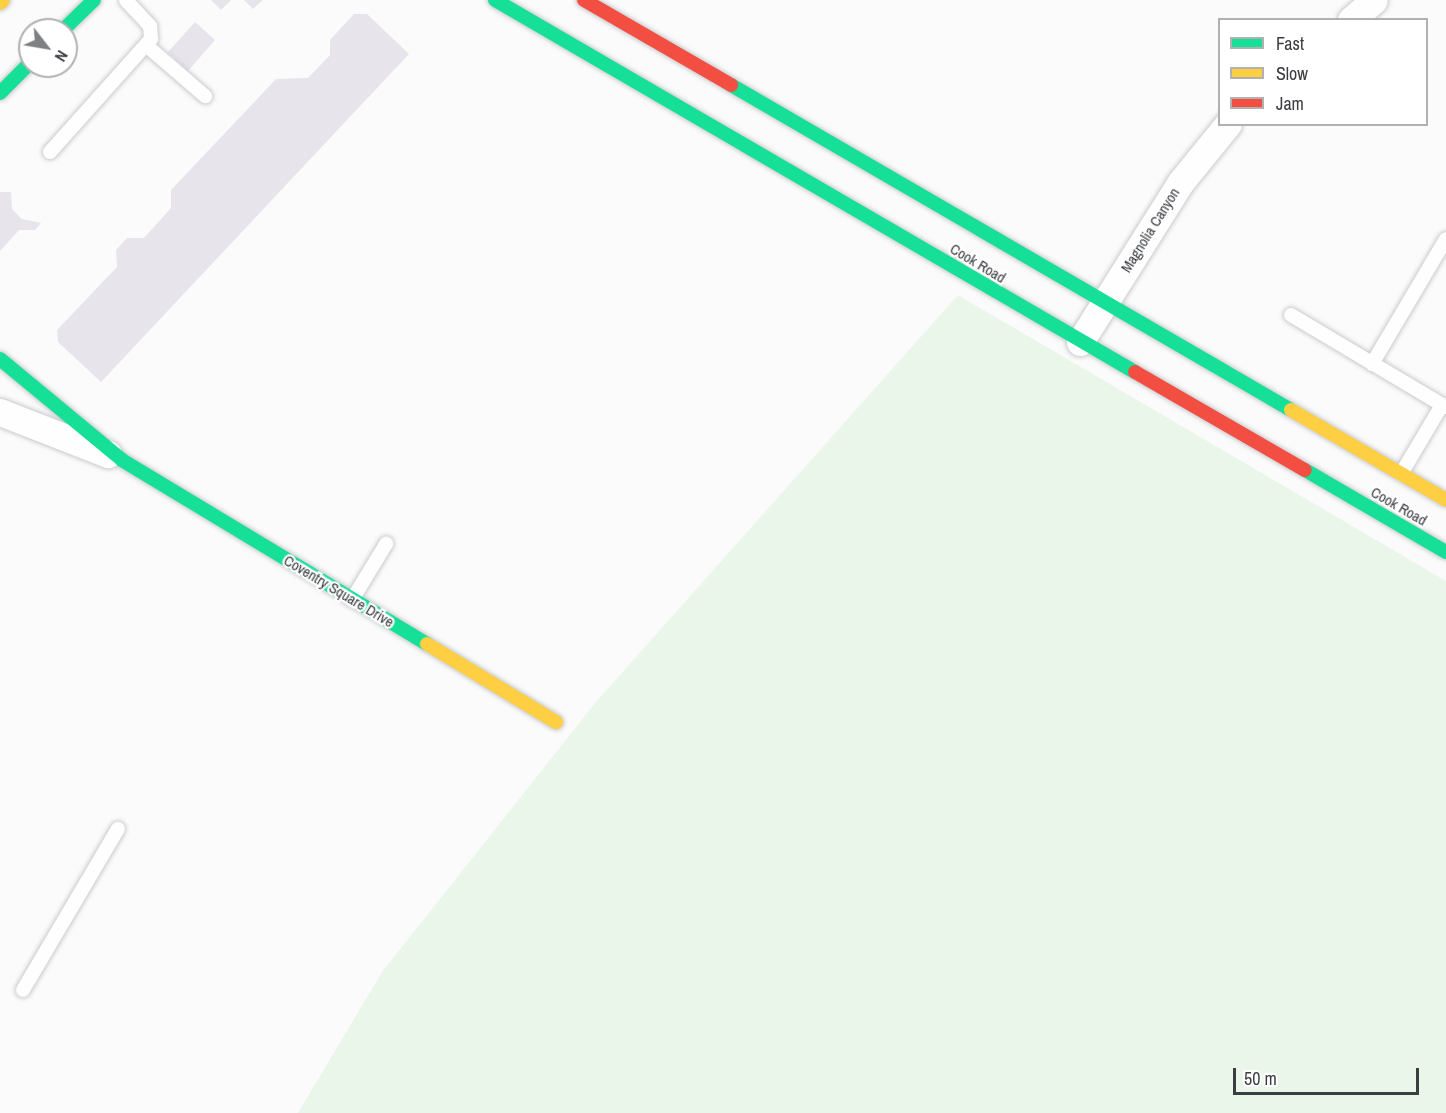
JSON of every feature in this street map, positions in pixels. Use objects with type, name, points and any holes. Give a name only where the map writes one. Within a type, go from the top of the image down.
[{"type":"street","points":[[75,18],[93,0]]},
{"type":"street","name":"Cook Road","points":[[495,0],[1080,342],[1446,552]]},
{"type":"street","name":"Cook Road","points":[[584,0],[1103,305],[1446,500]]},
{"type":"street","points":[[1353,18],[1374,0]]},
{"type":"street","points":[[0,93],[18,75]]},
{"type":"street","name":"Magnolia Canyon","points":[[1080,342],[1180,183],[1226,126]]},
{"type":"street","name":"Coventry Square Drive","points":[[0,359],[122,459],[556,722]]},
{"type":"street","name":"Coventry Square Drive","points":[[0,412],[122,459]]},
{"type":"lane","points":[[50,152],[147,46],[150,26],[126,0]]},
{"type":"lane","points":[[147,46],[204,96]]},
{"type":"lane","points":[[1372,364],[1446,239]]},
{"type":"lane","points":[[1291,315],[1444,406],[1401,474]]},
{"type":"lane","points":[[352,600],[386,544]]},
{"type":"lane","points":[[23,990],[118,829]]},
{"type":"shaded area","points":[[958,295],[1446,581],[1446,1113],[298,1113],[382,972],[596,702]]},
{"type":"building","points":[[211,0],[231,0],[221,10]]},
{"type":"building","points":[[244,0],[263,0],[253,9]]},
{"type":"building","points":[[354,14],[367,14],[409,54],[101,382],[58,342],[57,330],[117,267],[116,250],[127,238],[144,238],[171,208],[171,190],[276,79],[308,78],[330,55],[330,40]]},
{"type":"building","points":[[195,22],[215,40],[188,71],[168,52]]},
{"type":"building","points":[[0,192],[11,192],[12,209],[22,219],[41,223],[35,230],[19,230],[0,251]]},
{"type":"traffic: fast","points":[[75,18],[94,0]]},
{"type":"traffic: fast","points":[[495,0],[1135,372]]},
{"type":"traffic: fast","points":[[0,93],[18,75]]},
{"type":"traffic: fast","points":[[731,85],[1291,410]]},
{"type":"traffic: fast","points":[[0,359],[122,460],[427,644]]},
{"type":"traffic: fast","points":[[1305,470],[1446,552]]},
{"type":"traffic: slow","points":[[0,3],[3,0]]},
{"type":"traffic: slow","points":[[1291,410],[1446,500]]},
{"type":"traffic: slow","points":[[427,644],[556,722]]},
{"type":"traffic: jam","points":[[584,0],[731,85]]},
{"type":"traffic: jam","points":[[1135,372],[1305,470]]}]
